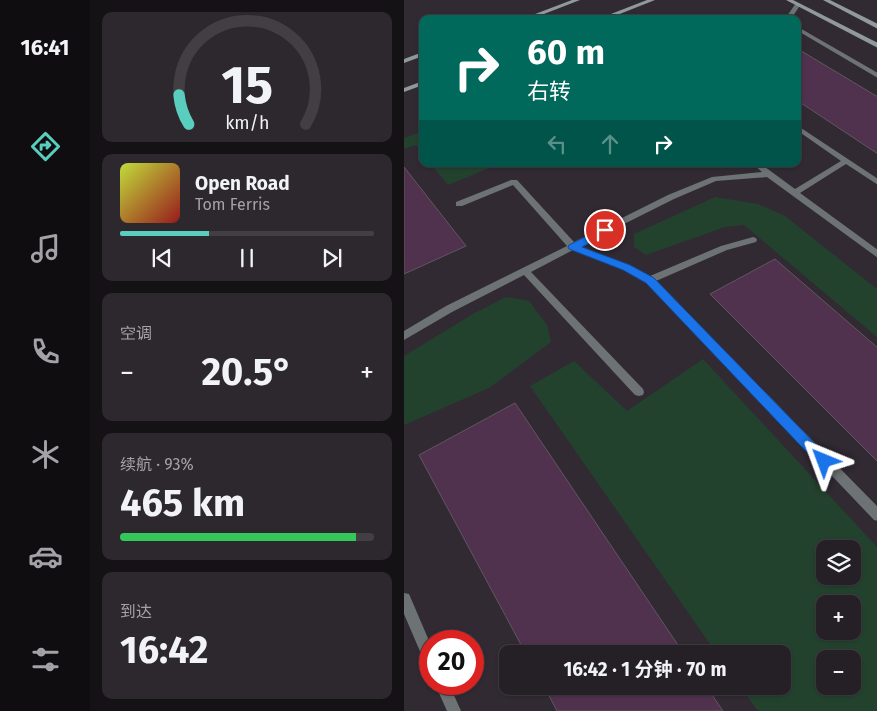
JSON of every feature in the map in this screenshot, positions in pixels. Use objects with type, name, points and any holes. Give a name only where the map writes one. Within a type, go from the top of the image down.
[{"type":"main road","points":[[536,15],[577,0]]},
{"type":"main road","points":[[612,15],[652,0]]},
{"type":"main road","points":[[789,0],[877,46]]},
{"type":"main road","points":[[826,0],[877,27]]},
{"type":"main road","points":[[404,61],[419,55]]},
{"type":"main road","points":[[404,90],[419,84]]},
{"type":"street","points":[[791,15],[798,4]]},
{"type":"street","points":[[801,31],[877,76]]},
{"type":"street","points":[[801,130],[877,183]]},
{"type":"street","points":[[794,193],[846,161]]},
{"type":"street","points":[[761,167],[877,255]]},
{"type":"street","points":[[404,336],[449,309],[671,197],[715,179],[769,174]]},
{"type":"street","points":[[459,204],[514,182],[573,247],[627,268],[650,280],[877,516]]},
{"type":"street","points":[[650,280],[724,248],[753,240]]},
{"type":"street","points":[[525,271],[639,392]]},
{"type":"street","points":[[404,599],[419,633]]},
{"type":"street","points":[[447,695],[454,711]]},
{"type":"green space","points":[[419,132],[419,149],[416,145],[404,149],[404,138]]},
{"type":"green space","points":[[433,167],[492,167],[448,185]]},
{"type":"green space","points":[[715,197],[758,204],[785,216],[877,289],[877,337],[744,225],[725,227],[646,255],[634,247],[634,234]]},
{"type":"green space","points":[[506,297],[529,301],[547,325],[551,342],[489,388],[404,425],[404,356],[473,314]]},
{"type":"green space","points":[[703,359],[877,547],[877,711],[758,711],[746,695],[791,695],[791,645],[711,645],[530,386],[574,361],[627,411]]},
{"type":"building","points":[[801,51],[878,97],[878,154],[801,103]]},
{"type":"building","points":[[404,167],[466,246],[404,274]]},
{"type":"building","points":[[775,259],[878,348],[878,462],[710,294]]},
{"type":"building","points":[[515,403],[678,645],[521,645],[419,455]]},
{"type":"building","points":[[549,695],[712,695],[723,711],[557,711]]},
{"type":"route","points":[[605,230],[573,247],[627,268],[650,280],[824,461]]}]
